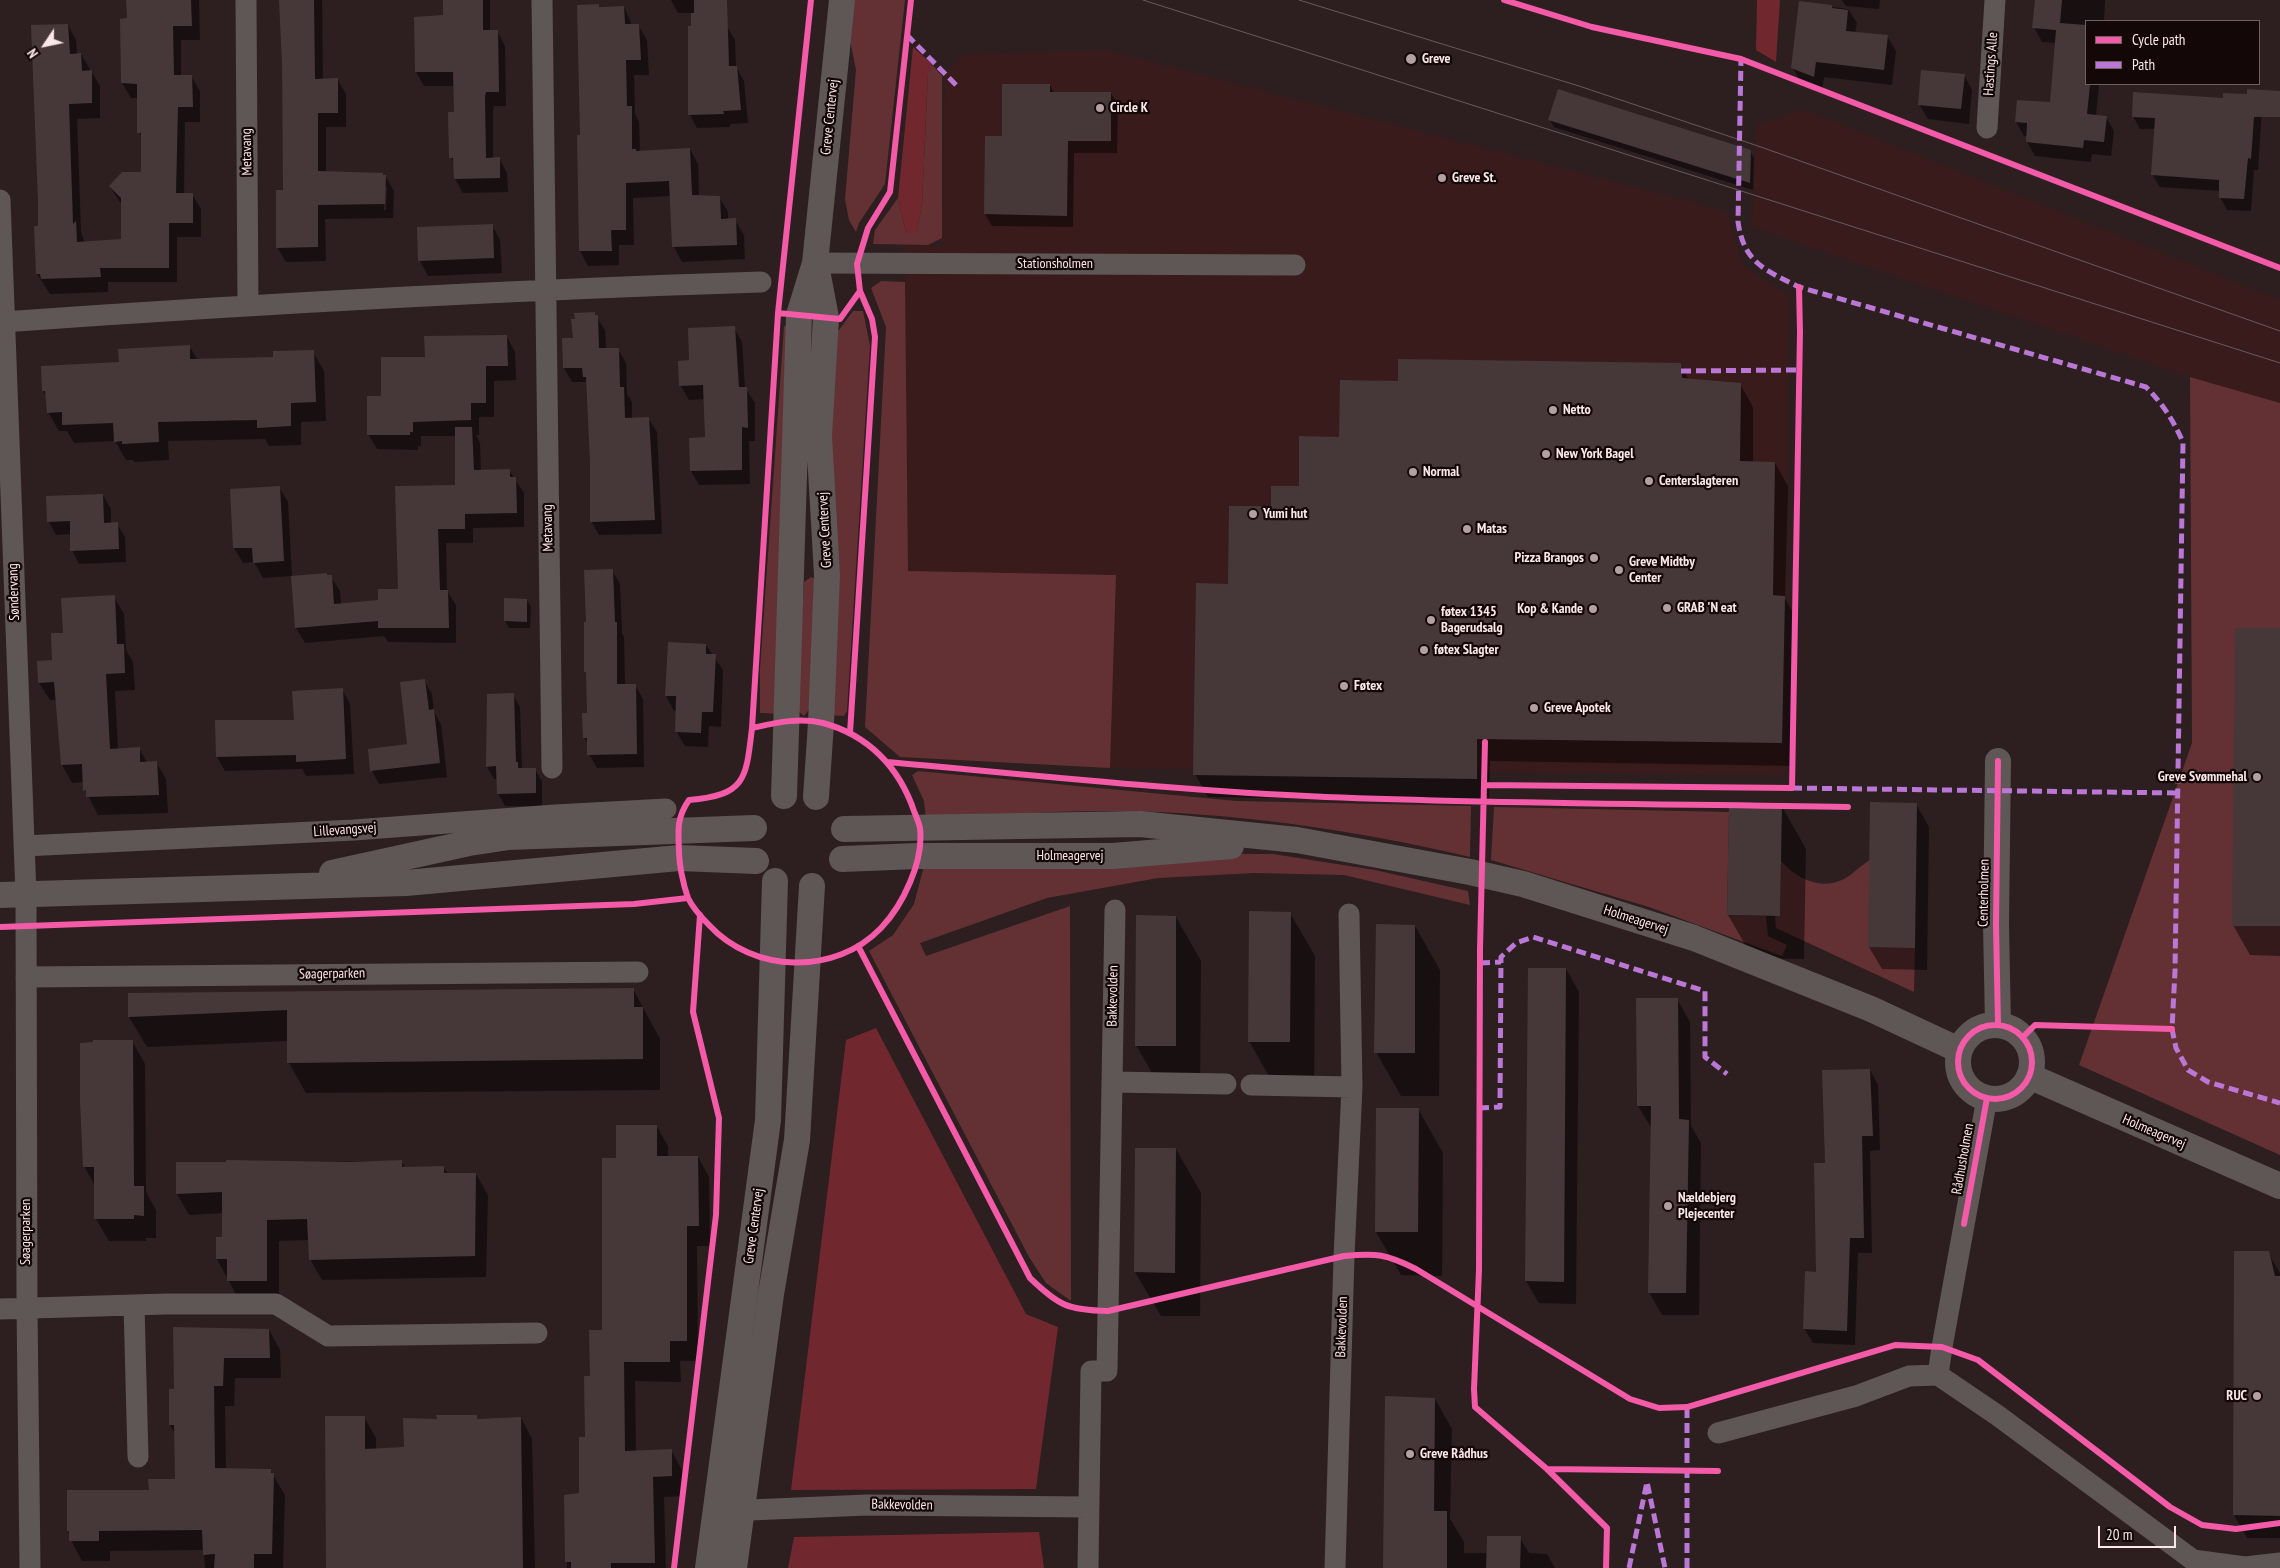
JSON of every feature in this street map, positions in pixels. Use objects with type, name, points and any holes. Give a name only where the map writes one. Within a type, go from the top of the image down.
[{"type":"street","name":"Metavang","points":[[246,0],[248,304]]},
{"type":"street","name":"Metavang","points":[[542,0],[544,289],[552,768]]},
{"type":"street","name":"Greve Centervej","points":[[784,796],[799,314],[815,263],[842,0]]},
{"type":"street","name":"Hastings Alle","points":[[1987,128],[1995,0]]},
{"type":"street","name":"Søndervang","points":[[0,200],[5,505],[26,895]]},
{"type":"street","name":"Greve Centervej","points":[[815,263],[826,318],[819,436],[828,575],[816,797]]},
{"type":"street","name":"Stationsholmen","points":[[815,263],[1295,265]]},
{"type":"street","points":[[3,322],[248,304],[544,289],[762,282]]},
{"type":"street","name":"Centerholmen","points":[[1998,761],[1996,925],[1998,1025]]},
{"type":"street","points":[[800,794],[816,797],[833,810],[844,829],[845,844],[842,859],[835,871],[824,880],[812,886],[793,887],[775,881],[764,872],[756,861],[752,845],[754,828],[765,809],[784,796],[800,794]]},
{"type":"street","name":"Lillevangsvej","points":[[24,846],[337,831],[666,809]]},
{"type":"street","name":"Holmeagervej","points":[[844,829],[1140,824],[1297,840],[1470,872],[1522,884],[1694,938],[1871,1009],[1959,1050]]},
{"type":"street","points":[[265,886],[469,843],[509,837],[754,828]]},
{"type":"street","name":"Holmeagervej","points":[[842,859],[918,856],[1113,856],[1297,840]]},
{"type":"street","points":[[0,895],[406,882],[679,858],[756,861]]},
{"type":"street","name":"Greve Centervej","points":[[708,1568],[768,1120],[775,881]]},
{"type":"street","name":"Greve Centervej","points":[[734,1568],[771,1294],[797,1140],[812,886]]},
{"type":"street","name":"Søagerparken","points":[[26,895],[26,1307],[30,1568]]},
{"type":"street","name":"Bakkevolden","points":[[1088,1568],[1091,1371],[1107,1371],[1115,910]]},
{"type":"street","name":"Bakkevolden","points":[[1335,1568],[1343,1266],[1352,1087],[1349,914]]},
{"type":"street","name":"Søagerparken","points":[[26,977],[638,972]]},
{"type":"street","points":[[1998,1025],[2012,1029],[2023,1037],[2030,1049],[2032,1062],[2029,1076],[2022,1087],[2012,1095],[2000,1098],[1987,1098],[1975,1094],[1960,1075],[1958,1063],[1959,1050],[1965,1039],[1974,1031],[1986,1026],[1998,1025]]},
{"type":"street","name":"Holmeagervej","points":[[2029,1076],[2280,1186]]},
{"type":"street","points":[[1112,1082],[1226,1084]]},
{"type":"street","points":[[1251,1084],[1352,1087]]},
{"type":"street","name":"Rådhusholmen","points":[[1938,1375],[1987,1098]]},
{"type":"street","points":[[0,1309],[134,1305],[276,1304],[328,1336],[537,1333]]},
{"type":"street","points":[[134,1305],[138,1457]]},
{"type":"street","points":[[1718,1433],[1856,1396],[1910,1376],[1938,1375],[1998,1415],[2193,1560],[2245,1567],[2280,1563]]},
{"type":"street","name":"Bakkevolden","points":[[716,1511],[867,1505],[1089,1507]]},
{"type":"shaded area","points":[[854,0],[905,0],[885,184],[859,223],[856,232],[849,220],[845,199],[856,70],[849,35]]},
{"type":"shaded area","points":[[1757,0],[1780,0],[1776,62],[1756,50]]},
{"type":"shaded area","points":[[913,47],[932,64],[928,73],[922,204],[917,233],[906,233],[898,198]]},
{"type":"shaded area","points":[[1106,50],[1727,211],[1743,265],[1789,296],[1785,775],[1110,768],[1116,575],[903,571],[905,245],[942,246],[945,75],[964,54]]},
{"type":"shaded area","points":[[932,64],[942,76],[942,238],[928,245],[873,244],[875,230],[898,198],[906,233],[917,232],[922,204],[928,73]]},
{"type":"shaded area","points":[[1803,109],[2280,300],[2280,403],[2190,377],[1752,227],[1756,126]]},
{"type":"shaded area","points":[[881,281],[905,282],[908,571],[1116,575],[1110,768],[900,757],[865,727],[886,327],[871,288]]},
{"type":"shaded area","points":[[853,311],[863,311],[870,346],[847,711],[844,716],[827,715],[827,455],[833,338]]},
{"type":"shaded area","points":[[784,326],[791,327],[782,714],[760,713],[760,669]]},
{"type":"shaded area","points":[[2190,377],[2280,403],[2280,1155],[2079,1065],[2192,743]]},
{"type":"shaded area","points":[[811,577],[818,580],[811,707],[804,716],[797,710],[804,582]]},
{"type":"shaded area","points":[[918,771],[1237,801],[1471,806],[1470,857],[1334,830],[1196,814],[1082,811],[926,819],[924,801],[912,775]]},
{"type":"shaded area","points":[[1494,807],[1729,812],[1727,915],[1766,916],[1768,936],[1787,945],[1782,956],[1649,907],[1491,860]]},
{"type":"shaded area","points":[[1223,854],[1273,854],[1375,870],[1468,891],[1470,905],[1344,875],[1255,873],[1158,878],[1047,898],[920,943],[926,956],[1070,906],[1071,1301],[1046,1283],[1029,1257],[869,951],[893,935],[914,904],[924,866]]},
{"type":"shaded area","points":[[1870,860],[1915,948],[1914,992],[1776,928],[1775,916],[1780,916],[1781,861],[1801,877],[1809,881],[1826,884],[1844,879]]},
{"type":"shaded area","points":[[876,1028],[1026,1314],[1058,1327],[1036,1489],[791,1490],[846,1040]]},
{"type":"shaded area","points":[[1039,1532],[1044,1568],[788,1568],[794,1537]]},
{"type":"building","points":[[126,0],[191,0],[192,26],[173,26],[174,75],[192,75],[193,107],[178,107],[176,193],[193,193],[193,223],[169,223],[169,268],[100,268],[101,277],[41,279],[40,274],[36,274],[34,226],[38,226],[38,202],[31,25],[68,24],[70,54],[81,53],[82,71],[92,70],[92,103],[69,104],[73,224],[76,221],[77,242],[121,239],[121,198],[109,186],[122,172],[141,172],[141,133],[137,133],[137,84],[121,83],[120,19],[127,18]]},
{"type":"building","points":[[279,0],[314,0],[315,79],[338,78],[338,113],[318,113],[318,171],[383,173],[383,175],[386,175],[385,204],[318,205],[318,247],[276,248],[276,190],[283,190],[282,65]]},
{"type":"building","points":[[443,0],[483,0],[483,30],[498,30],[499,92],[486,92],[485,96],[486,158],[500,157],[500,178],[454,179],[453,158],[449,158],[448,112],[454,112],[453,72],[415,72],[414,17],[443,15]]},
{"type":"building","points":[[694,0],[727,0],[729,66],[737,66],[741,110],[723,111],[724,114],[688,115],[688,26],[691,26],[691,13],[694,13]]},
{"type":"building","points":[[2035,0],[2062,0],[2060,23],[2085,25],[2085,85],[2090,85],[2087,114],[2107,116],[2104,142],[2084,140],[2083,148],[2026,142],[2027,123],[2015,122],[2017,100],[2050,102],[2056,30],[2032,28]]},
{"type":"building","points":[[1799,1],[1832,5],[1832,8],[1848,10],[1846,31],[1888,35],[1884,70],[1816,62],[1814,77],[1791,68]]},
{"type":"building","points":[[599,4],[599,7],[624,6],[625,24],[639,24],[641,60],[626,60],[627,106],[632,106],[632,149],[636,149],[636,151],[690,148],[692,195],[720,196],[721,219],[736,218],[737,245],[672,247],[669,181],[626,183],[626,230],[611,230],[612,251],[579,251],[577,135],[580,135],[577,5]]},
{"type":"building","points":[[1921,70],[1965,74],[1961,109],[1918,105]]},
{"type":"building","points":[[1002,84],[1050,84],[1050,92],[1111,92],[1111,141],[1068,141],[1067,216],[984,214],[985,136],[1002,136]]},
{"type":"building","points":[[1558,89],[1751,150],[1750,183],[1548,120]]},
{"type":"building","points":[[2247,89],[2280,91],[2280,117],[2254,117],[2251,159],[2248,158],[2244,199],[2219,198],[2219,180],[2151,175],[2155,118],[2132,117],[2133,92],[2223,98],[2223,93],[2247,94]]},
{"type":"building","points":[[493,224],[494,258],[418,261],[417,227]]},
{"type":"building","points":[[595,312],[595,315],[598,315],[599,348],[619,348],[620,387],[624,387],[625,418],[649,417],[655,520],[590,522],[590,461],[586,377],[583,377],[582,368],[563,368],[562,338],[573,338],[571,319],[575,319],[574,313]]},
{"type":"building","points":[[735,326],[739,387],[747,387],[748,428],[742,427],[742,470],[690,471],[689,438],[705,437],[703,385],[679,386],[678,361],[689,360],[688,328]]},
{"type":"building","points":[[507,335],[508,366],[486,366],[486,403],[471,403],[471,420],[413,422],[413,432],[410,432],[410,435],[367,435],[367,396],[381,396],[381,357],[425,357],[424,336]]},
{"type":"building","points":[[190,345],[190,359],[273,357],[273,351],[314,350],[316,402],[291,403],[291,426],[257,428],[257,420],[158,422],[159,442],[122,444],[122,441],[114,442],[113,423],[62,425],[62,412],[47,413],[45,391],[42,391],[41,366],[119,362],[118,349]]},
{"type":"building","name":"Greve Midtby Center","points":[[1398,359],[1681,363],[1682,378],[1741,383],[1740,461],[1775,462],[1773,595],[1785,596],[1782,743],[1477,739],[1477,779],[1193,775],[1196,583],[1228,584],[1229,506],[1271,506],[1271,486],[1299,486],[1299,436],[1339,437],[1340,380],[1398,381]]},
{"type":"building","points":[[455,427],[472,427],[474,470],[510,469],[510,477],[516,477],[517,513],[465,514],[465,529],[438,529],[440,590],[448,590],[449,628],[378,628],[378,621],[295,628],[291,576],[327,573],[327,575],[332,575],[334,604],[378,600],[378,589],[398,589],[395,486],[455,485]]},
{"type":"building","points":[[280,486],[284,561],[253,563],[252,548],[233,548],[230,489]]},
{"type":"building","points":[[103,494],[104,523],[118,522],[119,549],[70,551],[70,521],[47,522],[46,496]]},
{"type":"building","points":[[613,569],[615,622],[617,622],[617,684],[636,684],[637,754],[587,755],[587,738],[583,738],[582,713],[587,713],[586,672],[584,672],[584,622],[586,622],[584,570]]},
{"type":"building","points":[[115,595],[117,644],[124,644],[125,673],[106,674],[110,749],[140,747],[140,762],[157,761],[159,795],[86,797],[86,790],[83,791],[82,764],[61,765],[54,682],[38,683],[37,661],[52,660],[51,633],[63,633],[61,598]]},
{"type":"building","points":[[504,598],[527,599],[527,622],[504,621]]},
{"type":"building","name":"Greve Svømmehal","points":[[2235,628],[2280,628],[2280,926],[2232,926]]},
{"type":"building","points":[[668,642],[706,644],[706,654],[716,654],[713,712],[702,712],[701,733],[675,732],[676,696],[665,696]]},
{"type":"building","points":[[425,679],[429,710],[434,709],[440,763],[370,771],[368,749],[407,744],[400,682]]},
{"type":"building","points":[[343,688],[346,759],[296,762],[296,755],[216,757],[215,720],[294,720],[292,691]]},
{"type":"building","points":[[514,693],[516,762],[518,762],[518,768],[536,768],[536,793],[497,794],[496,766],[486,767],[487,694]]},
{"type":"building","points":[[1870,802],[1917,803],[1915,948],[1868,947]]},
{"type":"building","points":[[1729,803],[1782,804],[1780,916],[1727,915]]},
{"type":"building","points":[[1249,911],[1291,912],[1290,1042],[1248,1042]]},
{"type":"building","points":[[1136,915],[1176,916],[1176,1046],[1135,1046]]},
{"type":"building","points":[[1376,924],[1415,925],[1415,1053],[1374,1053]]},
{"type":"building","points":[[1528,968],[1566,968],[1564,1282],[1525,1281]]},
{"type":"building","points":[[634,988],[634,1007],[643,1007],[643,1059],[287,1063],[287,1010],[128,1017],[128,993]]},
{"type":"building","points":[[1636,998],[1678,998],[1679,1119],[1689,1120],[1686,1293],[1648,1293],[1651,1106],[1637,1106]]},
{"type":"building","points":[[93,1040],[133,1040],[134,1186],[144,1186],[144,1216],[134,1215],[134,1219],[94,1219],[94,1167],[83,1167],[80,1101],[80,1043],[93,1042]]},
{"type":"building","points":[[1870,1069],[1873,1136],[1862,1136],[1864,1238],[1850,1238],[1847,1331],[1803,1329],[1805,1271],[1816,1272],[1814,1163],[1825,1163],[1822,1070]]},
{"type":"building","points":[[1376,1108],[1419,1108],[1418,1232],[1375,1232]]},
{"type":"building","points":[[616,1125],[657,1125],[657,1156],[698,1156],[699,1226],[687,1226],[687,1341],[670,1341],[670,1362],[624,1362],[625,1451],[672,1449],[672,1476],[653,1477],[655,1563],[611,1563],[611,1568],[571,1568],[571,1562],[565,1562],[564,1495],[579,1493],[579,1437],[585,1437],[584,1376],[590,1376],[589,1330],[602,1330],[602,1158],[616,1158]]},
{"type":"building","points":[[1135,1148],[1176,1148],[1175,1273],[1134,1272]]},
{"type":"building","points":[[226,1160],[349,1162],[402,1160],[402,1167],[444,1166],[444,1173],[476,1173],[475,1256],[309,1260],[307,1219],[267,1220],[267,1281],[227,1281],[227,1259],[216,1259],[216,1237],[222,1237],[222,1192],[176,1194],[176,1162],[226,1162]]},
{"type":"building","name":"RUC","points":[[2234,1251],[2269,1251],[2275,1276],[2280,1276],[2280,1516],[2233,1515]]},
{"type":"building","points":[[173,1327],[269,1329],[270,1358],[224,1358],[223,1386],[214,1386],[215,1468],[271,1469],[271,1473],[274,1473],[272,1554],[254,1554],[254,1568],[214,1568],[215,1554],[203,1555],[202,1530],[99,1531],[99,1541],[69,1541],[69,1531],[67,1531],[67,1490],[149,1490],[148,1479],[175,1479],[174,1425],[169,1425],[169,1389],[174,1389]]},
{"type":"building","name":"Greve Rådhus","points":[[1385,1396],[1435,1398],[1434,1511],[1447,1511],[1447,1568],[1383,1568]]},
{"type":"building","points":[[436,1415],[477,1415],[477,1419],[521,1417],[523,1568],[326,1568],[325,1416],[365,1416],[365,1449],[404,1447],[403,1418],[437,1419]]},
{"type":"building","points":[[1487,1536],[1521,1536],[1520,1568],[1486,1568]]},
{"type":"tram line","points":[[1143,0],[2280,363]]},
{"type":"tram line","points":[[1299,0],[1579,86],[1758,146],[2280,331]]},
{"type":"marked path","points":[[907,35],[957,86]]},
{"type":"marked path","points":[[1744,60],[1741,59],[1738,222],[1745,247],[1758,264],[1799,287],[2146,387],[2163,406],[2183,442],[2175,971],[2172,1029],[2176,1048],[2188,1070],[2208,1082],[2280,1103]]},
{"type":"marked path","points":[[1681,371],[1799,370]]},
{"type":"marked path","points":[[1792,788],[2178,793]]},
{"type":"marked path","points":[[1479,1108],[1500,1107],[1501,957],[1516,943],[1533,937],[1705,991],[1705,1057],[1727,1074]]},
{"type":"marked path","points":[[1480,963],[1501,962]]},
{"type":"marked path","points":[[1687,1407],[1687,1568]]},
{"type":"marked path","points":[[1629,1568],[1647,1482],[1665,1568]]},
{"type":"cycle path","points":[[752,728],[787,721],[814,721],[839,728],[854,736],[880,755],[890,767],[900,780],[917,817],[920,828],[919,854],[904,895],[881,928],[862,944],[841,955],[818,961],[794,962],[771,960],[748,952],[727,941],[703,919],[688,898],[679,856],[680,818],[689,800],[708,798],[722,794],[732,788],[740,781],[748,760],[752,728],[778,313],[811,0]]},
{"type":"cycle path","points":[[850,733],[875,337],[872,319],[860,291],[857,264],[868,228],[890,192],[911,0]]},
{"type":"cycle path","points":[[1504,0],[1592,27],[1741,59],[2280,268]]},
{"type":"cycle path","points":[[1484,785],[1792,788],[1800,332],[1799,287]]},
{"type":"cycle path","points":[[778,313],[840,319],[860,291]]},
{"type":"cycle path","points":[[1485,742],[1480,949],[1479,1270],[1474,1389],[1475,1407],[1547,1469],[1607,1528],[1606,1568]]},
{"type":"cycle path","points":[[1998,761],[1996,925],[1998,1025]]},
{"type":"cycle path","points":[[887,762],[1161,787],[1326,797],[1848,807]]},
{"type":"cycle path","points":[[0,927],[634,904],[688,898]]},
{"type":"cycle path","points":[[674,1568],[716,1215],[719,1118],[693,1012],[700,915]]},
{"type":"cycle path","points":[[858,946],[1030,1278],[1049,1295],[1065,1305],[1073,1308],[1108,1311],[1344,1256],[1381,1256],[1397,1260],[1416,1269],[1630,1399],[1659,1408],[1687,1407],[1895,1345],[1942,1347],[1978,1360],[2170,1507],[2202,1525],[2236,1529],[2280,1523]]},
{"type":"cycle path","points":[[1995,1025],[2009,1028],[2021,1036],[2029,1048],[2032,1062],[2029,1076],[2021,1088],[2009,1096],[1995,1099],[1981,1096],[1969,1088],[1961,1076],[1958,1062],[1961,1048],[1969,1036],[1981,1028],[1995,1025]]},
{"type":"cycle path","points":[[2023,1037],[2035,1025],[2172,1029]]},
{"type":"cycle path","points":[[1964,1224],[1987,1098]]},
{"type":"cycle path","points":[[1547,1469],[1718,1471]]},
{"type":"place","name":"Greve","points":[[1411,59]]},
{"type":"place","name":"Circle K","points":[[1100,108]]},
{"type":"place","name":"Greve St.","points":[[1442,178]]},
{"type":"place","name":"Netto","points":[[1553,410]]},
{"type":"place","name":"New York Bagel","points":[[1546,454]]},
{"type":"place","name":"Normal","points":[[1413,472]]},
{"type":"place","name":"Centerslagteren","points":[[1649,481]]},
{"type":"place","name":"Yumi hut","points":[[1253,514]]},
{"type":"place","name":"Matas","points":[[1467,529]]},
{"type":"place","name":"Pizza Brangos","points":[[1594,558]]},
{"type":"place","name":"Greve Midtby Center","points":[[1619,570]]},
{"type":"place","name":"GRAB 'N eat","points":[[1667,608]]},
{"type":"place","name":"Kop & Kande","points":[[1593,609]]},
{"type":"place","name":"føtex 1345 Bagerudsalg","points":[[1431,620]]},
{"type":"place","name":"føtex Slagter","points":[[1424,650]]},
{"type":"place","name":"Føtex","points":[[1344,686]]},
{"type":"place","name":"Greve Apotek","points":[[1534,708]]},
{"type":"place","name":"Greve Svømmehal","points":[[2257,777]]},
{"type":"place","name":"Nældebjerg Plejecenter","points":[[1668,1206]]},
{"type":"place","name":"RUC","points":[[2257,1396]]},
{"type":"place","name":"Greve Rådhus","points":[[1410,1454]]}]
